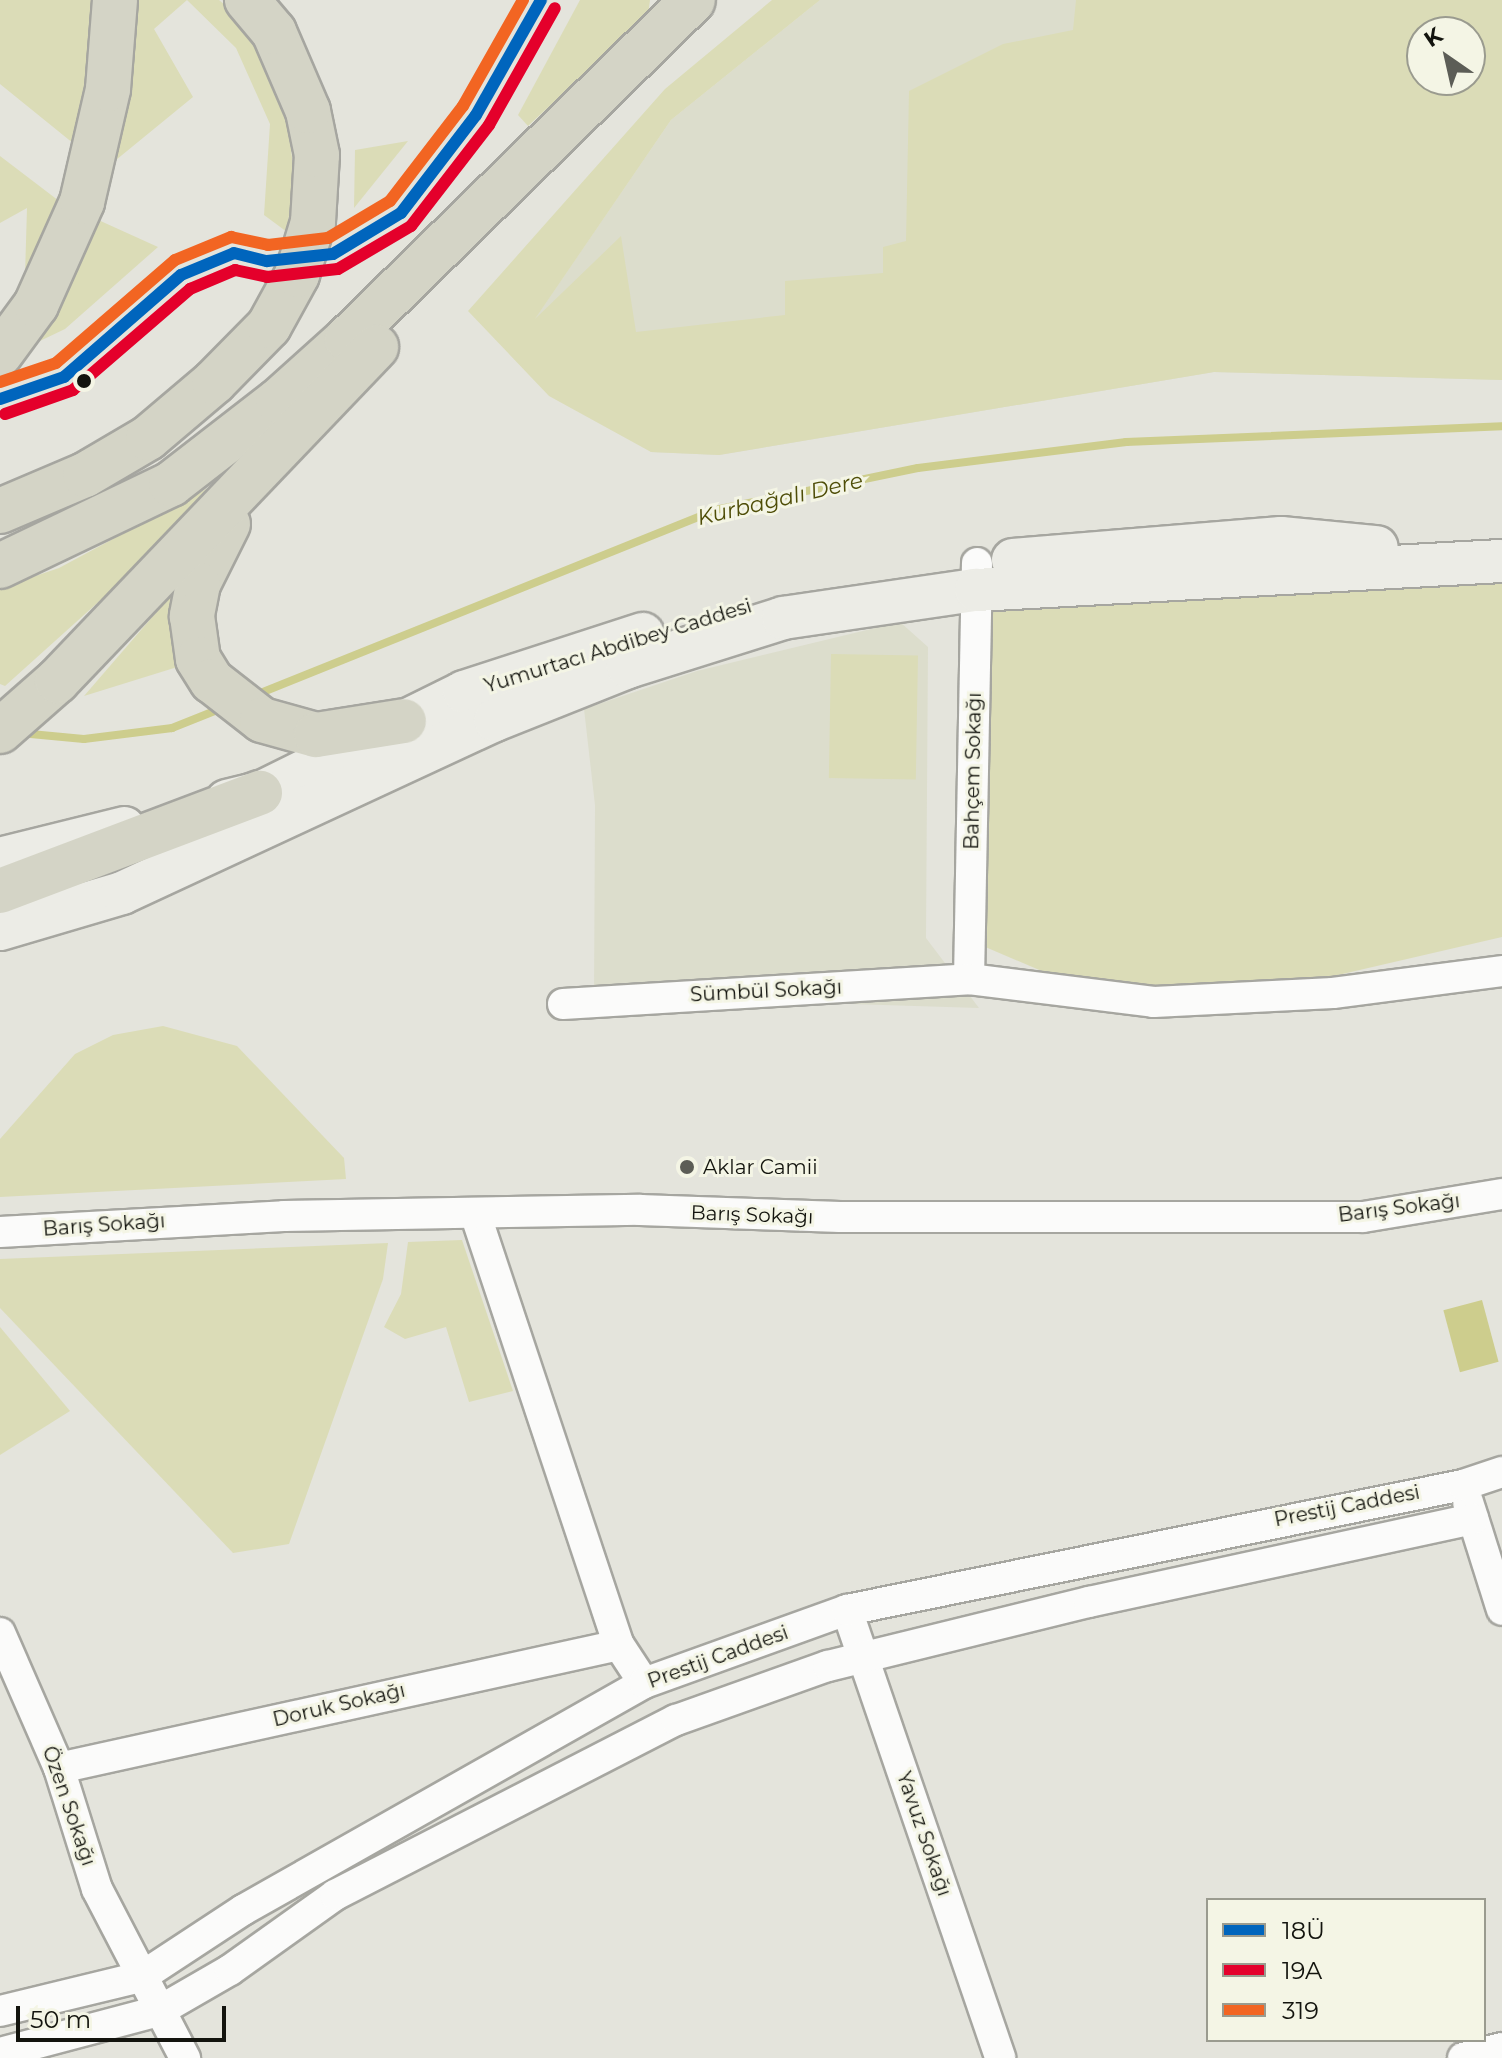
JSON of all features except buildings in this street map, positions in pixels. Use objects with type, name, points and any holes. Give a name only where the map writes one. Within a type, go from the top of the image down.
[{"type":"highway","points":[[6,342],[36,305],[86,189],[108,89],[115,0]]},
{"type":"highway","points":[[0,511],[85,475],[148,438],[214,382],[269,326],[297,275],[313,222],[317,155],[308,111],[274,32],[247,0]]},
{"type":"highway","points":[[0,566],[171,484],[278,401],[693,0]]},
{"type":"highway","points":[[0,731],[57,681],[252,480],[396,326],[598,92]]},
{"type":"highway","points":[[252,480],[198,584],[192,616],[198,659],[232,701],[262,720],[316,735],[404,721]]},
{"type":"highway","points":[[0,891],[260,793]]},
{"type":"main road","name":"Yumurtacı Abdibey Caddesi","points":[[0,859],[260,793],[464,692],[696,618],[824,588],[976,577],[1281,538],[1502,560]]},
{"type":"main road","points":[[0,929],[122,893],[495,720],[628,667],[783,618],[976,577]]},
{"type":"street","name":"Bahçem Sokağı","points":[[969,979],[976,577]]},
{"type":"street","points":[[969,979],[1154,1002],[1333,993],[1502,971]]},
{"type":"street","name":"Sümbül Sokağı","points":[[563,1004],[969,979]]},
{"type":"street","name":"Barış Sokağı","points":[[0,1232],[270,1217],[476,1216],[640,1210],[840,1217],[1363,1217],[1502,1194]]},
{"type":"street","points":[[476,1216],[619,1645],[644,1683]]},
{"type":"street","name":"Prestij Caddesi","points":[[0,2011],[141,1977],[297,1879],[644,1683],[847,1610],[1463,1485],[1502,1472]]},
{"type":"street","points":[[1463,1485],[1502,1610]]},
{"type":"street","name":"Prestij Caddesi","points":[[0,2053],[159,2011],[230,1970],[335,1895],[676,1720],[864,1658],[1089,1602],[1473,1519]]},
{"type":"street","name":"Yavuz Sokağı","points":[[847,1610],[1000,2058]]},
{"type":"street","name":"Özen Sokağı","points":[[0,1633],[59,1768],[97,1889],[185,2058]]},
{"type":"street","name":"Doruk Sokağı","points":[[59,1768],[619,1645]]},
{"type":"street","points":[[1463,2058],[1502,2048]]},
{"type":"shaded area","points":[[0,0],[187,0],[154,29],[193,97],[105,169],[0,84]]},
{"type":"shaded area","points":[[187,0],[219,0],[238,16],[267,62],[288,123],[294,175],[287,232],[264,215],[270,124],[236,48]]},
{"type":"shaded area","points":[[580,0],[650,0],[648,15],[528,126],[518,115]]},
{"type":"shaded area","points":[[772,0],[820,0],[671,120],[535,319],[621,236],[636,332],[785,315],[785,281],[883,273],[883,247],[906,241],[909,91],[1003,44],[1073,30],[1076,0],[1502,0],[1502,380],[1214,372],[719,455],[651,452],[549,396],[468,311],[665,89]]},
{"type":"shaded area","points":[[820,0],[1502,0],[1502,380],[1214,372],[719,455],[651,452],[532,323],[671,120]]},
{"type":"shaded area","points":[[408,141],[354,208],[355,150]]},
{"type":"shaded area","points":[[0,156],[63,204],[158,247],[65,329],[0,360],[24,309],[27,208],[0,223]]},
{"type":"shaded area","points":[[208,488],[125,578],[5,686],[0,684],[0,588],[59,568]]},
{"type":"shaded area","points":[[192,571],[187,664],[84,696]]},
{"type":"shaded area","points":[[1502,574],[1502,937],[1239,998],[1072,984],[969,940],[985,601]]},
{"type":"shaded area","points":[[900,622],[928,647],[926,938],[979,1008],[594,996],[595,805],[584,709],[697,671]]},
{"type":"shaded area","points":[[831,654],[918,656],[916,779],[829,778]]},
{"type":"shaded area","points":[[163,1026],[237,1046],[344,1158],[346,1179],[0,1197],[0,1139],[75,1054],[113,1035]]},
{"type":"shaded area","points":[[462,1240],[513,1391],[469,1402],[446,1327],[405,1339],[384,1327],[401,1294],[408,1242]]},
{"type":"shaded area","points":[[388,1243],[383,1279],[289,1544],[233,1553],[0,1308],[0,1259]]},
{"type":"shaded area","points":[[1482,1300],[1499,1362],[1460,1372],[1443,1310]]},
{"type":"shaded area","points":[[0,1327],[70,1411],[0,1455]]},
{"type":"waterway","name":"Kurbağalı Dere","points":[[253,696],[715,510],[918,468],[1126,442],[1502,426]]},
{"type":"waterway","name":"Kurbağalı Dere","points":[[20,733],[84,739],[172,728],[222,708]]},
{"type":"transit line","name":"319","points":[[0,382],[56,363],[175,260],[231,237],[268,245],[328,238],[390,201],[463,106],[523,0]]},
{"type":"transit line","name":"18Ü","points":[[0,399],[64,377],[181,275],[234,253],[267,261],[333,254],[401,213],[476,115],[541,0]]},
{"type":"transit line","name":"19A","points":[[5,414],[73,390],[190,289],[235,270],[267,277],[338,269],[411,226],[489,125],[555,8]]},
{"type":"place","name":"Aklar Camii","points":[[687,1167]]}]
